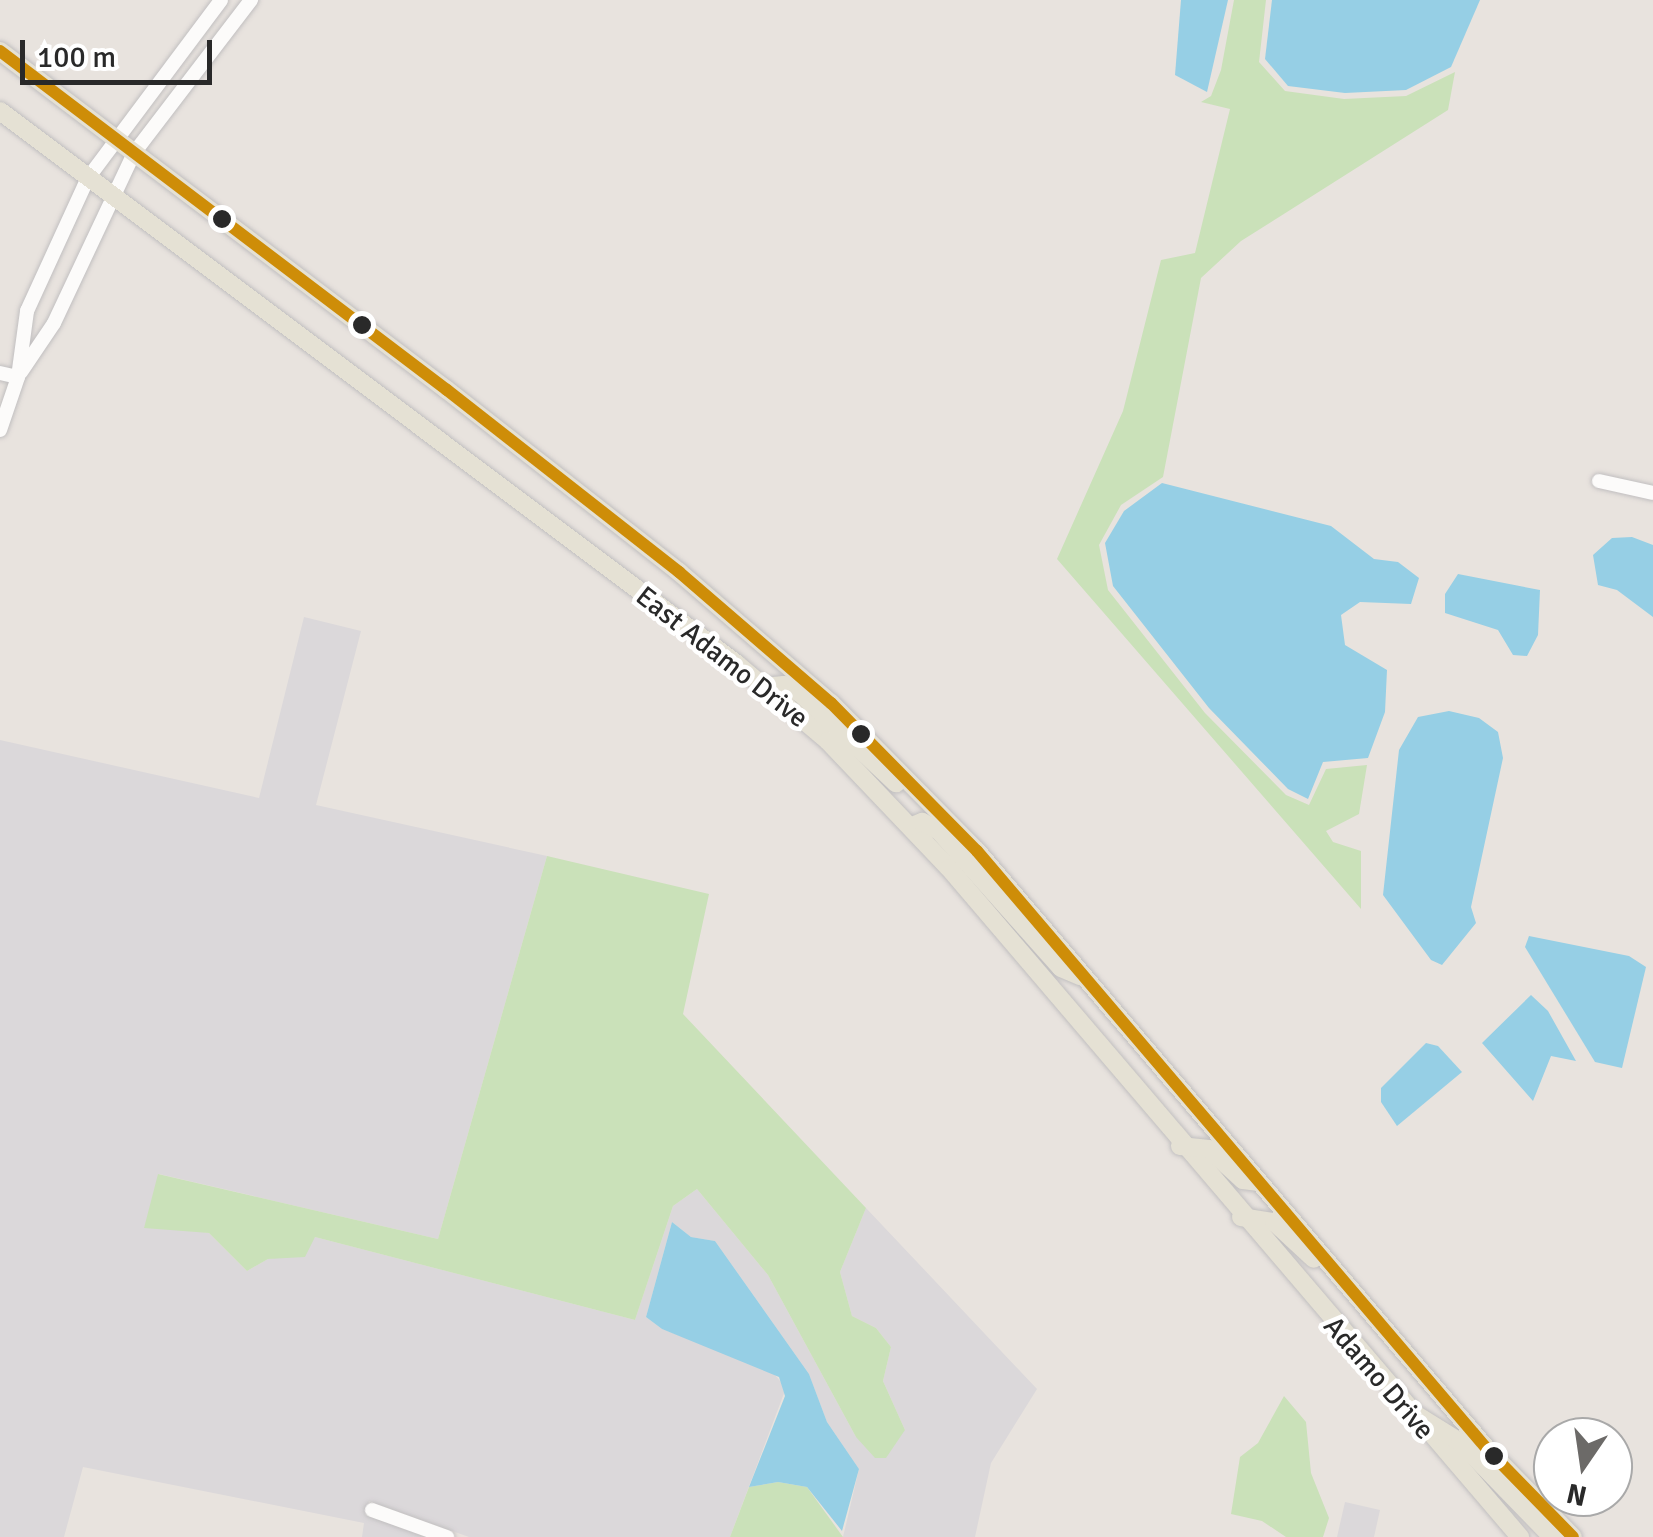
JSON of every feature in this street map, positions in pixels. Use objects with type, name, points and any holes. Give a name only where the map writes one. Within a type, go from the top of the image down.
[{"type":"main road","points":[[0,51],[134,153]]},
{"type":"main road","points":[[0,111],[112,196]]},
{"type":"main road","name":"East Adamo Drive","points":[[134,153],[680,572]]},
{"type":"main road","name":"East Adamo Drive","points":[[112,196],[764,687],[912,826],[1240,1217]]},
{"type":"main road","name":"Adamo Drive","points":[[680,572],[831,703],[935,805],[1333,1269],[1572,1537]]},
{"type":"main road","points":[[764,687],[784,685],[800,693],[910,796],[935,805]]},
{"type":"main road","points":[[912,826],[922,822],[939,831],[1061,968],[1085,978]]},
{"type":"main road","points":[[1180,1146],[1210,1149],[1243,1180],[1260,1182]]},
{"type":"main road","points":[[1240,1217],[1274,1222],[1333,1269]]},
{"type":"main road","name":"Adamo Drive","points":[[1240,1217],[1520,1537]]},
{"type":"main road","points":[[1405,1409],[1460,1442],[1552,1537]]},
{"type":"street","points":[[0,430],[18,377],[27,311],[88,178],[221,0]]},
{"type":"street","points":[[18,377],[54,323],[134,153],[251,0]]},
{"type":"street","points":[[0,373],[18,377]]},
{"type":"street","points":[[1600,481],[1653,494]]},
{"type":"street","points":[[372,1510],[447,1537]]},
{"type":"shaded area","points":[[304,617],[361,631],[316,805],[547,856],[438,1239],[159,1174],[175,1226],[209,1233],[247,1271],[268,1259],[301,1253],[315,1237],[635,1320],[673,1206],[697,1189],[768,1275],[856,1437],[905,1430],[883,1381],[891,1347],[876,1328],[852,1316],[840,1272],[866,1208],[1037,1389],[991,1463],[975,1537],[843,1537],[859,1469],[827,1422],[809,1374],[715,1241],[691,1237],[672,1222],[646,1317],[662,1329],[770,1369],[786,1388],[730,1537],[469,1537],[369,1501],[365,1515],[425,1537],[362,1537],[364,1523],[83,1467],[64,1537],[0,1537],[0,740],[259,798]]},
{"type":"shaded area","points":[[1345,1502],[1380,1510],[1374,1537],[1337,1537]]},
{"type":"green space","points":[[1234,0],[1266,0],[1259,62],[1285,91],[1344,99],[1406,96],[1455,72],[1448,110],[1241,241],[1201,278],[1163,477],[1121,505],[1099,545],[1108,590],[1205,713],[1286,795],[1309,805],[1326,769],[1367,765],[1359,814],[1326,831],[1333,842],[1361,851],[1361,909],[1057,559],[1123,411],[1161,260],[1195,253],[1230,109],[1201,102],[1211,96],[1221,70]]},
{"type":"green space","points":[[547,856],[709,894],[683,1014],[866,1208],[840,1272],[852,1316],[876,1328],[891,1347],[883,1381],[905,1430],[886,1458],[875,1458],[856,1437],[768,1275],[697,1189],[673,1206],[635,1320],[315,1237],[305,1257],[268,1259],[247,1271],[209,1233],[144,1228],[158,1174],[438,1239]]},
{"type":"green space","points":[[1284,1396],[1306,1422],[1311,1473],[1329,1518],[1323,1537],[1286,1537],[1262,1521],[1231,1514],[1240,1457],[1258,1443]]},
{"type":"green space","points":[[778,1482],[807,1487],[843,1537],[730,1537],[749,1487]]},
{"type":"water","points":[[1181,0],[1228,0],[1207,92],[1175,75]]},
{"type":"water","points":[[1272,0],[1480,0],[1451,67],[1406,90],[1345,93],[1288,86],[1265,59]]},
{"type":"water","points":[[1162,483],[1331,526],[1374,559],[1398,562],[1419,578],[1411,604],[1360,602],[1341,615],[1345,645],[1387,670],[1385,712],[1368,758],[1323,762],[1308,799],[1288,789],[1209,708],[1113,586],[1105,543],[1124,511]]},
{"type":"water","points":[[1632,537],[1653,545],[1653,617],[1617,590],[1598,585],[1593,555],[1612,538]]},
{"type":"water","points":[[1458,574],[1540,590],[1538,635],[1527,656],[1513,655],[1498,630],[1445,613],[1445,594]]},
{"type":"water","points":[[1449,711],[1479,718],[1498,732],[1503,758],[1471,907],[1476,923],[1442,965],[1431,960],[1383,895],[1399,750],[1418,717]]},
{"type":"water","points":[[1529,936],[1629,956],[1646,967],[1622,1068],[1595,1062],[1525,947]]},
{"type":"water","points":[[1531,995],[1548,1011],[1576,1061],[1551,1056],[1533,1101],[1482,1043]]},
{"type":"water","points":[[1426,1043],[1438,1046],[1462,1072],[1397,1126],[1381,1102],[1381,1088]]},
{"type":"water","points":[[672,1222],[691,1237],[715,1241],[809,1374],[827,1422],[859,1469],[842,1531],[807,1487],[778,1482],[749,1487],[785,1396],[779,1377],[662,1329],[646,1317]]},
{"type":"transit line","points":[[0,51],[447,390],[679,572],[831,703],[977,851],[1487,1449],[1573,1537]]}]
